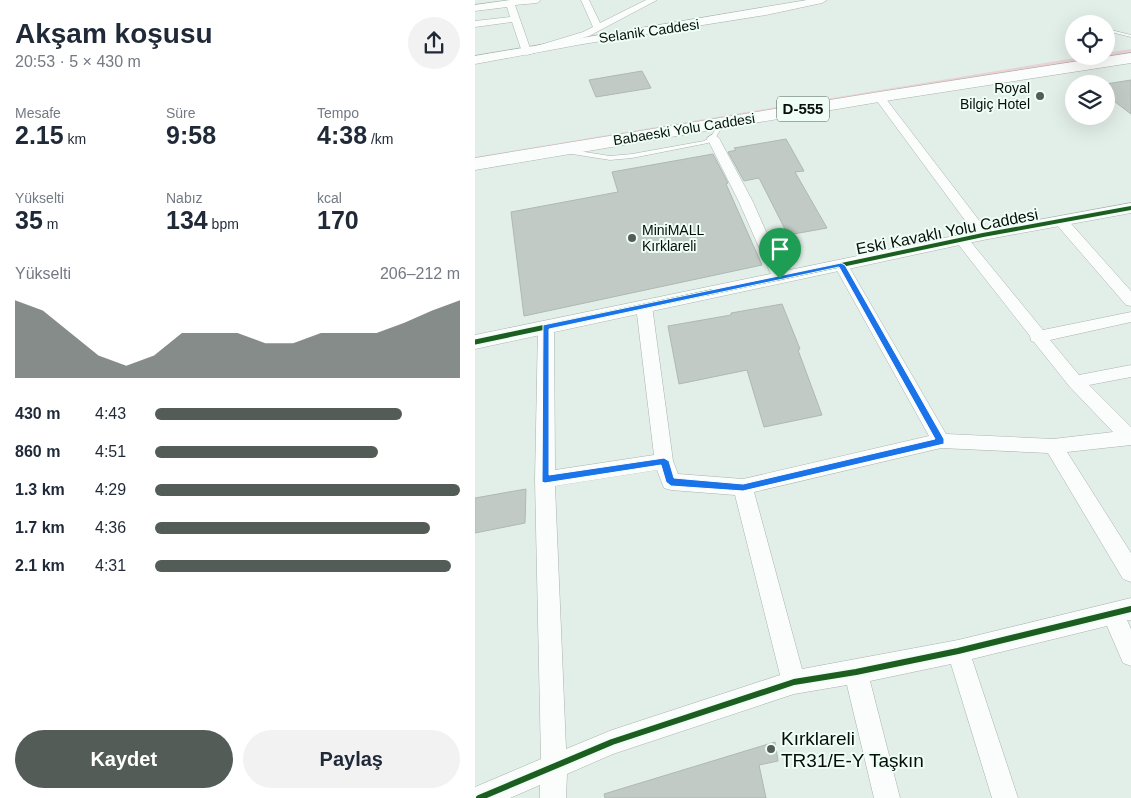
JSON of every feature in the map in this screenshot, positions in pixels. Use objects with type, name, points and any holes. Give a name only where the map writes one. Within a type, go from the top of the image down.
[{"type":"highway","points":[[1115,48],[1131,45]]},
{"type":"highway","name":"Babaeski Yolu Caddesi","points":[[475,152],[1065,55]]},
{"type":"highway","name":"Babaeski Yolu Caddesi","points":[[475,164],[558,150],[717,130],[879,97],[1131,58]]},
{"type":"street","points":[[475,8],[537,0]]},
{"type":"street","points":[[585,0],[598,28]]},
{"type":"street","points":[[510,3],[527,52],[587,34],[653,0]]},
{"type":"street","name":"Selanik Caddesi","points":[[475,60],[596,38],[717,21],[822,0]]},
{"type":"street","points":[[475,24],[516,19]]},
{"type":"street","points":[[879,97],[983,235]]},
{"type":"street","points":[[717,130],[780,279]]},
{"type":"street","name":"Eski Kavaklı Yolu Caddesi","points":[[475,342],[780,279],[961,239],[1131,208]]},
{"type":"street","points":[[1061,221],[1131,302]]},
{"type":"street","points":[[961,239],[1075,382],[1130,438]]},
{"type":"street","points":[[841,265],[941,441]]},
{"type":"street","points":[[644,306],[664,461],[671,482],[743,487],[941,441],[1053,446],[1130,438]]},
{"type":"street","points":[[1037,336],[1131,317]]},
{"type":"street","points":[[545,327],[545,480],[554,767],[553,798]]},
{"type":"street","points":[[1075,382],[1131,371]]},
{"type":"street","points":[[1053,446],[1131,572]]},
{"type":"street","points":[[545,480],[664,461]]},
{"type":"street","points":[[743,487],[794,682]]},
{"type":"street","points":[[479,798],[612,742],[794,682],[856,672],[958,651],[1122,611],[1131,655]]},
{"type":"street","points":[[958,651],[1005,798]]},
{"type":"street","points":[[856,672],[887,798]]},
{"type":"lane","points":[[1115,33],[1131,36]]},
{"type":"shaded area","points":[[1131,49],[1131,53],[1115,56],[1115,52]]},
{"type":"shaded area","points":[[1065,60],[1065,64],[475,161],[475,157]]},
{"type":"building","points":[[642,71],[651,88],[596,97],[589,80]]},
{"type":"building","points":[[1131,80],[1131,114],[1115,102],[1115,83]]},
{"type":"building","points":[[786,139],[804,171],[795,172],[827,228],[788,235],[759,178],[744,181],[728,152],[736,150],[734,148]]},
{"type":"building","name":"MiniMALL Kırklareli","points":[[713,154],[728,183],[726,184],[762,265],[524,316],[511,212],[618,192],[612,172]]},
{"type":"building","points":[[782,304],[800,349],[798,350],[822,415],[764,427],[747,370],[679,384],[668,326]]},
{"type":"building","points":[[526,489],[525,523],[475,533],[475,498]]},
{"type":"building","points":[[775,742],[778,761],[759,765],[766,798],[605,798],[604,794]]},
{"type":"cycle path","points":[[475,342],[983,235],[1131,208]]},
{"type":"cycle path","points":[[479,798],[612,742],[794,682],[856,672],[958,651],[1131,609]]},
{"type":"place","name":"Royal Bilgiç Hotel","points":[[1040,96]]},
{"type":"place","name":"MiniMALL Kırklareli","points":[[632,238]]},
{"type":"place","name":"Kırklareli TR31/E-Y Taşkın","points":[[771,749]]},
{"type":"route","points":[[841,265],[941,441],[743,487],[671,482],[664,461],[545,480],[545,327],[780,279],[841,265]]}]
